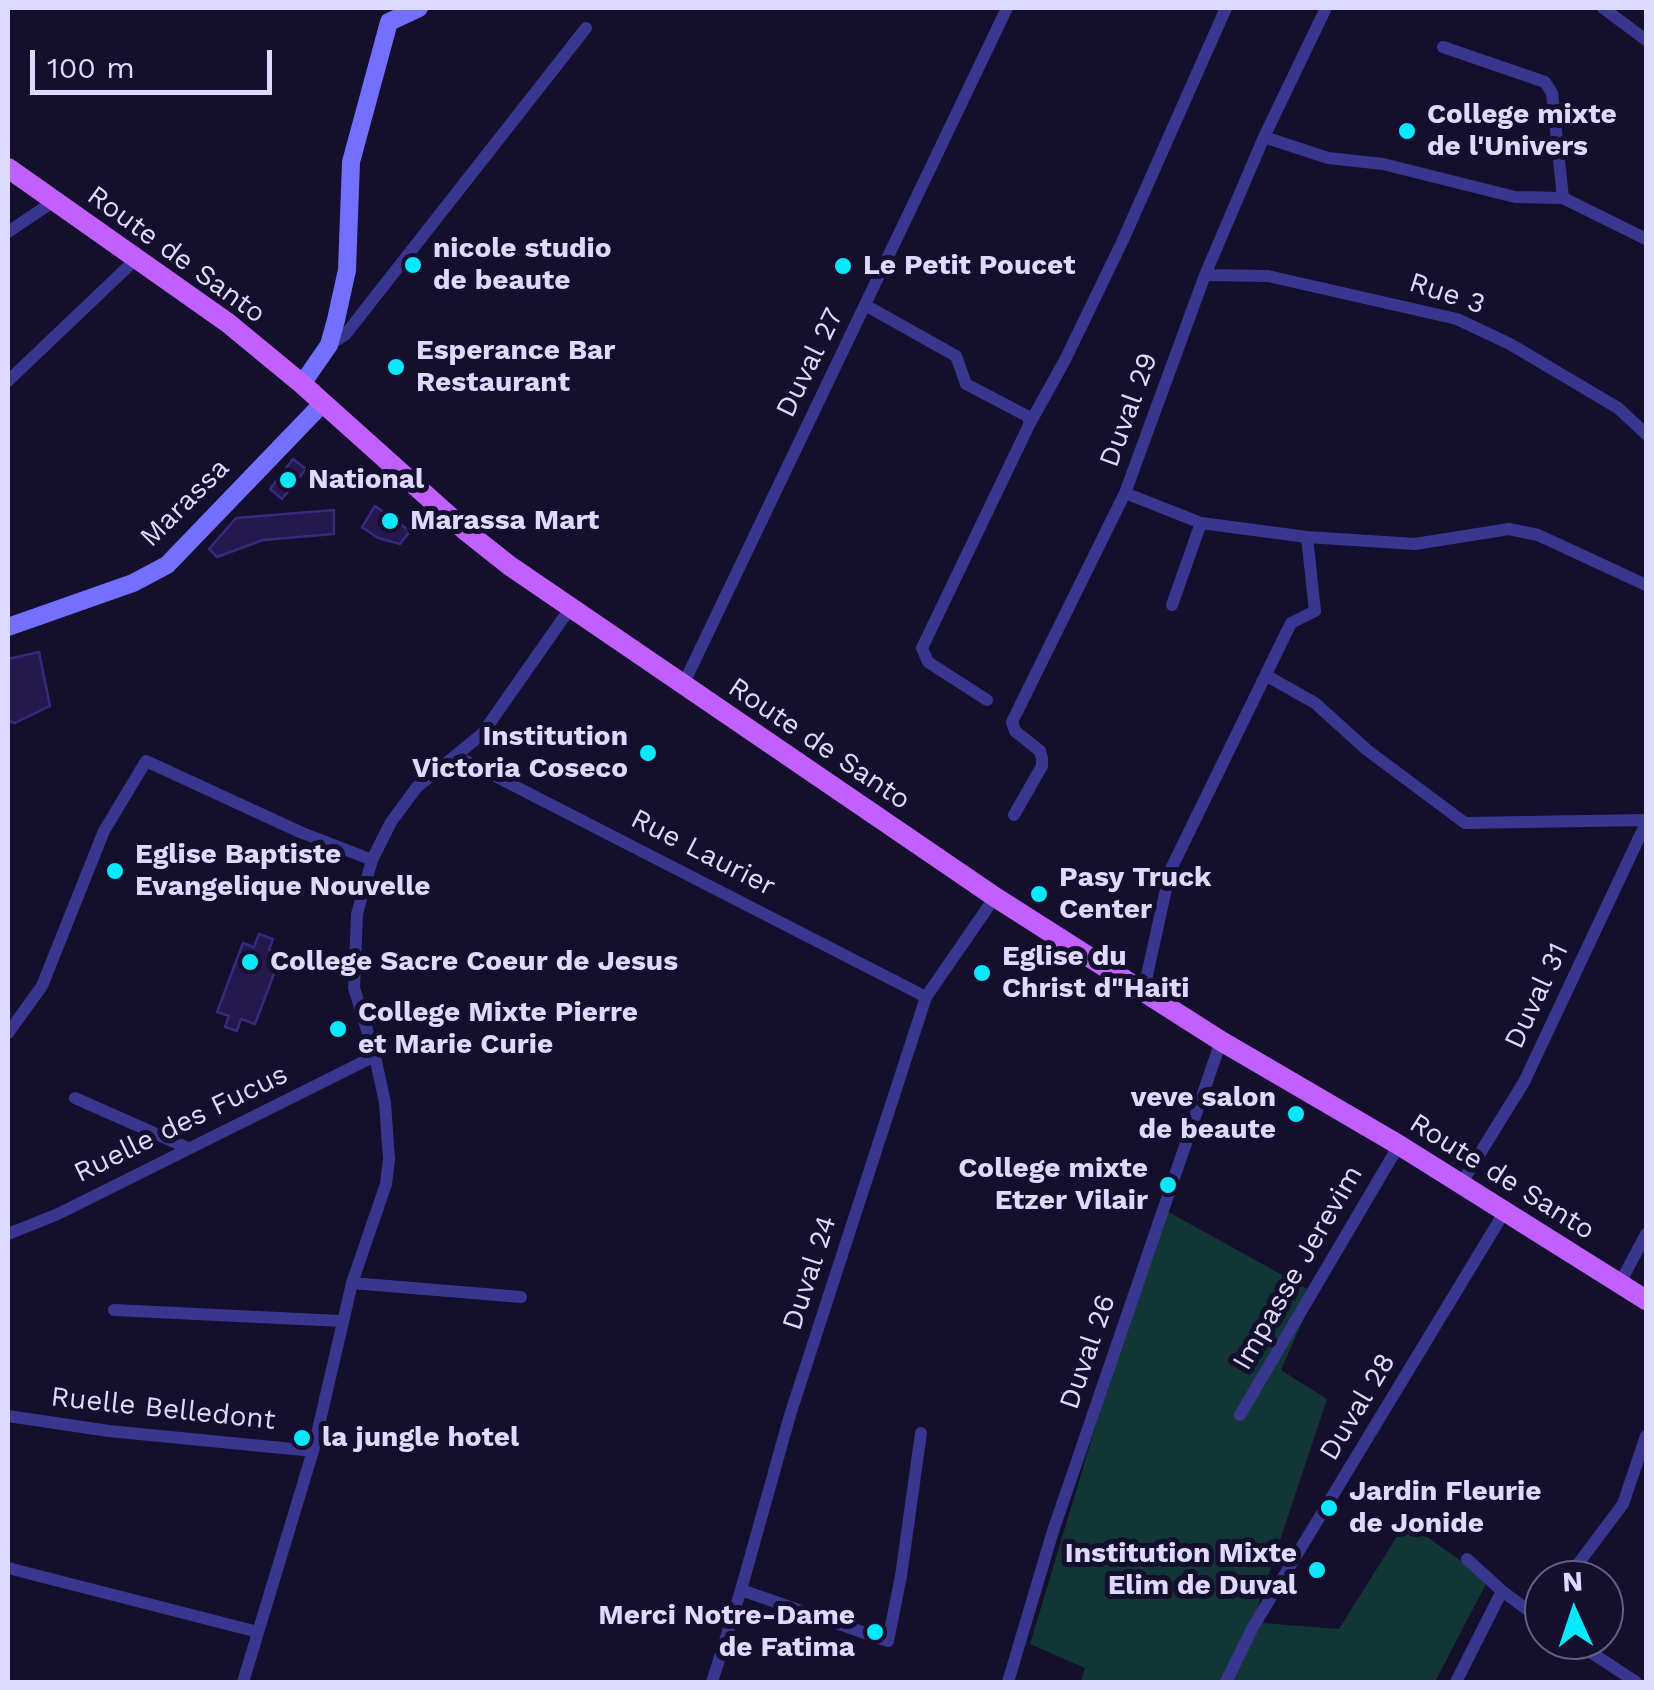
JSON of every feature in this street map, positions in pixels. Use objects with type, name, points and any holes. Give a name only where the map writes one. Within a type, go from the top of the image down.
[{"type":"main road","name":"Route de Santo","points":[[8,168],[228,323],[467,532],[571,608],[994,897],[1646,1300]]},
{"type":"street","points":[[302,384],[329,344],[347,270],[351,162],[391,15],[419,8]]},
{"type":"street","name":"Duval 27","points":[[683,685],[1007,8]]},
{"type":"street","points":[[986,700],[928,662],[922,648],[1123,240],[1226,8]]},
{"type":"street","name":"Duval 29","points":[[1014,815],[1042,766],[1042,758],[1040,751],[1015,731],[1012,722],[1125,493],[1205,275],[1264,137],[1326,8]]},
{"type":"street","points":[[1603,8],[1645,35]]},
{"type":"street","points":[[329,344],[345,336],[586,28]]},
{"type":"street","points":[[1443,46],[1546,82],[1552,93],[1563,198]]},
{"type":"street","points":[[1264,137],[1328,158],[1383,164],[1515,197],[1563,198],[1646,238]]},
{"type":"street","points":[[8,232],[54,201]]},
{"type":"street","points":[[8,381],[136,259]]},
{"type":"street","name":"Rue 3","points":[[1205,275],[1268,276],[1457,319],[1510,344],[1618,408],[1646,434]]},
{"type":"street","points":[[865,305],[956,356],[966,384],[1028,416],[1030,423]]},
{"type":"street","name":"Marassa","points":[[8,627],[134,582],[167,565],[322,404]]},
{"type":"street","points":[[1125,493],[1202,523],[1307,538],[1415,544],[1509,529],[1538,535],[1646,585]]},
{"type":"street","points":[[1172,605],[1202,523]]},
{"type":"street","points":[[1144,989],[1170,871],[1291,623],[1315,611],[1307,538]]},
{"type":"street","points":[[242,1682],[313,1450],[352,1282],[386,1184],[389,1159],[385,1103],[354,988],[357,914],[372,860],[391,822],[417,787],[482,734],[571,608]]},
{"type":"street","points":[[1267,676],[1315,703],[1367,750],[1465,823],[1646,821]]},
{"type":"street","name":"Rue Laurier","points":[[456,756],[926,997]]},
{"type":"street","points":[[8,1033],[42,986],[104,831],[146,761],[300,832],[372,860]]},
{"type":"street","name":"Duval 31","points":[[1461,1184],[1524,1082],[1646,821]]},
{"type":"street","name":"Duval 24","points":[[712,1682],[790,1415],[926,997],[994,897]]},
{"type":"street","name":"Duval 26","points":[[1008,1682],[1052,1531],[1222,1040]]},
{"type":"street","name":"Ruelle des Fucus","points":[[8,1234],[58,1214],[375,1056]]},
{"type":"street","points":[[75,1098],[188,1148]]},
{"type":"street","name":"Impasse Jerevim","points":[[1240,1415],[1399,1145]]},
{"type":"street","name":"Duval 28","points":[[1226,1682],[1254,1627],[1504,1210]]},
{"type":"street","points":[[1620,1283],[1646,1234]]},
{"type":"street","points":[[352,1282],[521,1297]]},
{"type":"street","points":[[114,1310],[341,1321]]},
{"type":"street","name":"Ruelle Belledont","points":[[8,1416],[109,1431],[313,1450]]},
{"type":"street","points":[[742,1590],[888,1640],[921,1434]]},
{"type":"street","points":[[1581,1560],[1623,1504],[1646,1436]]},
{"type":"street","points":[[1466,1560],[1524,1605]]},
{"type":"street","points":[[8,1568],[258,1632]]},
{"type":"street","points":[[1456,1682],[1502,1591]]},
{"type":"street","points":[[1602,1660],[1636,1682]]},
{"type":"green space","points":[[1161,1208],[1315,1293],[1281,1370],[1327,1399],[1254,1618],[1264,1623],[1339,1629],[1406,1522],[1488,1580],[1435,1682],[1081,1682],[1085,1668],[1030,1644]]},
{"type":"building","points":[[293,459],[306,469],[282,499],[270,489]]},
{"type":"building","points":[[375,506],[410,531],[400,544],[378,538],[362,527]]},
{"type":"building","points":[[334,510],[334,534],[263,540],[217,557],[209,549],[236,518]]},
{"type":"building","points":[[39,652],[50,706],[15,723],[8,721],[8,659]]},
{"type":"building","points":[[259,934],[273,939],[269,950],[281,955],[255,1024],[241,1019],[237,1031],[225,1027],[229,1016],[217,1012],[243,943],[254,947]]},
{"type":"place","name":"College mixte de l'Univers","points":[[1407,131]]},
{"type":"place","name":"nicole studio de beaute","points":[[413,265]]},
{"type":"place","name":"Le Petit Poucet","points":[[843,266]]},
{"type":"place","name":"Esperance Bar Restaurant","points":[[396,367]]},
{"type":"place","name":"National","points":[[288,480]]},
{"type":"place","name":"Marassa Mart","points":[[390,521]]},
{"type":"place","name":"Institution Victoria Coseco","points":[[648,753]]},
{"type":"place","name":"Eglise Baptiste Evangelique Nouvelle","points":[[115,871]]},
{"type":"place","name":"Pasy Truck Center","points":[[1039,894]]},
{"type":"place","name":"College Sacre Coeur de Jesus","points":[[250,962]]},
{"type":"place","name":"Eglise du Christ d\"Haiti","points":[[982,973]]},
{"type":"place","name":"College Mixte Pierre et Marie Curie","points":[[338,1029]]},
{"type":"place","name":"veve salon de beaute","points":[[1296,1114]]},
{"type":"place","name":"College mixte Etzer Vilair","points":[[1168,1185]]},
{"type":"place","name":"la jungle hotel","points":[[302,1438]]},
{"type":"place","name":"Jardin Fleurie de Jonide","points":[[1329,1508]]},
{"type":"place","name":"Institution Mixte Elim de Duval","points":[[1317,1570]]},
{"type":"place","name":"Merci Notre-Dame de Fatima","points":[[875,1632]]}]
